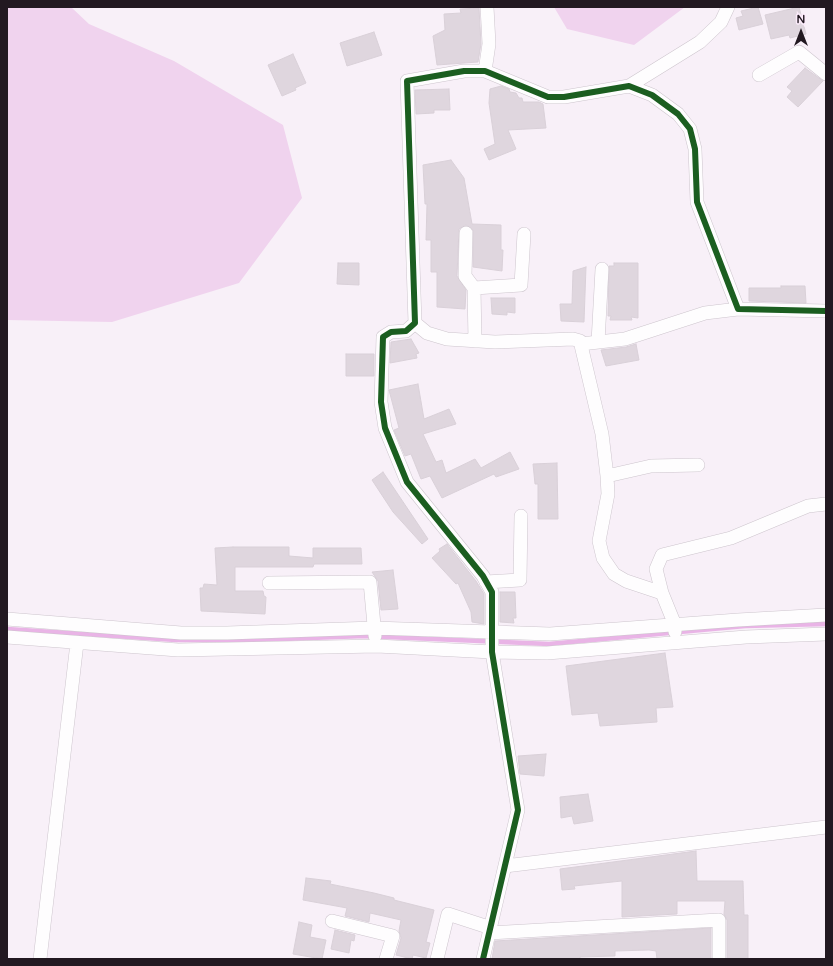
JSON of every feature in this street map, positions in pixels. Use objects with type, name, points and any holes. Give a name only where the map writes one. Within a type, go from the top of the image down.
[{"type":"street","points":[[485,71],[489,44],[487,7]]},
{"type":"street","points":[[415,324],[407,81],[464,71],[485,71],[548,97],[564,97],[629,86],[700,42],[721,22],[728,7]]},
{"type":"street","points":[[758,74],[799,52],[826,74]]},
{"type":"street","points":[[629,86],[652,95],[678,114],[690,129],[695,149],[696,202],[738,309]]},
{"type":"street","points":[[466,233],[465,276],[474,288],[475,341]]},
{"type":"street","points":[[474,288],[521,285],[524,234]]},
{"type":"street","points":[[598,342],[602,269]]},
{"type":"street","points":[[581,344],[625,339],[705,313],[738,309],[826,311]]},
{"type":"street","points":[[415,324],[427,333],[446,339],[494,342],[573,339],[580,341],[602,434],[608,476],[608,494],[599,541],[603,558],[614,574],[626,581],[662,593]]},
{"type":"street","points":[[415,324],[406,331],[391,332],[383,337],[381,402],[384,428],[407,482],[486,582],[492,592],[492,642],[518,810],[483,959]]},
{"type":"street","points":[[608,476],[651,466],[698,465]]},
{"type":"street","points":[[675,633],[656,569],[662,555],[731,538],[808,506],[826,504]]},
{"type":"street","points":[[486,582],[520,580],[521,516]]},
{"type":"street","points":[[269,583],[370,582],[376,636]]},
{"type":"street","points":[[7,619],[180,641],[226,633],[376,636],[492,642],[547,653],[675,633],[826,616]]},
{"type":"street","points":[[7,637],[77,643],[376,636],[492,642],[550,634],[675,633],[746,637],[826,634]]},
{"type":"street","points":[[40,959],[77,643]]},
{"type":"street","points":[[505,866],[826,827]]},
{"type":"street","points":[[437,959],[448,914],[490,930],[719,920],[719,959]]},
{"type":"street","points":[[332,921],[393,936],[386,959]]},
{"type":"shaded area","points":[[7,7],[71,7],[89,24],[174,61],[283,125],[302,198],[239,283],[112,322],[7,320]]},
{"type":"shaded area","points":[[554,7],[685,7],[634,45],[567,29]]},
{"type":"building","points":[[758,7],[763,24],[739,30],[736,18],[743,16],[741,11]]},
{"type":"building","points":[[799,7],[806,34],[790,38],[789,35],[771,39],[765,15]]},
{"type":"building","points":[[479,8],[481,44],[478,62],[437,65],[433,36],[445,30],[444,14],[461,13],[460,9]]},
{"type":"building","points":[[374,32],[382,55],[347,66],[340,43]]},
{"type":"building","points":[[293,54],[306,83],[295,88],[296,90],[282,96],[268,65]]},
{"type":"building","points":[[805,68],[823,81],[798,107],[787,97],[792,91],[787,87]]},
{"type":"building","points":[[501,86],[509,89],[510,92],[516,93],[519,98],[522,98],[523,102],[539,102],[543,104],[546,128],[508,130],[516,149],[489,160],[484,149],[495,144],[489,103],[490,89]]},
{"type":"building","points":[[449,89],[450,110],[434,110],[434,113],[416,114],[415,90]]},
{"type":"building","points":[[451,160],[464,178],[472,224],[501,225],[501,250],[503,250],[502,271],[473,267],[473,230],[466,225],[459,229],[457,276],[466,290],[465,309],[437,307],[437,272],[431,272],[431,240],[426,240],[427,204],[425,204],[423,165]]},
{"type":"building","points":[[338,263],[359,263],[359,285],[337,284]]},
{"type":"building","points":[[614,263],[638,263],[638,318],[631,317],[632,320],[610,320],[611,316],[608,316],[609,266],[614,266]]},
{"type":"building","points":[[586,267],[584,322],[561,321],[560,304],[572,304],[573,271]]},
{"type":"building","points":[[781,286],[805,286],[806,303],[749,301],[749,288],[781,288]]},
{"type":"building","points":[[491,298],[515,298],[515,313],[507,312],[507,315],[492,314]]},
{"type":"building","points":[[411,339],[419,353],[416,354],[417,358],[390,363],[391,342]]},
{"type":"building","points":[[636,344],[639,360],[606,366],[601,350],[626,347]]},
{"type":"building","points":[[346,354],[374,354],[374,376],[346,376]]},
{"type":"building","points":[[418,384],[424,419],[449,409],[456,424],[423,434],[436,462],[442,460],[446,473],[475,459],[481,468],[510,452],[519,469],[496,477],[494,474],[442,498],[430,476],[421,479],[411,454],[405,456],[394,430],[399,428],[389,390]]},
{"type":"building","points":[[557,463],[558,519],[538,519],[538,484],[535,484],[533,464]]},
{"type":"building","points":[[383,472],[428,539],[422,544],[393,512],[372,480]]},
{"type":"building","points":[[447,544],[476,581],[484,594],[484,624],[472,622],[471,612],[458,583],[456,584],[432,558],[440,551],[439,549]]},
{"type":"building","points":[[289,547],[289,556],[313,558],[313,548],[361,548],[362,564],[314,564],[313,567],[235,567],[235,591],[263,591],[264,596],[266,597],[265,614],[201,611],[200,588],[203,588],[204,584],[217,585],[215,548]]},
{"type":"building","points":[[393,570],[398,609],[381,610],[378,581],[372,572]]},
{"type":"building","points":[[500,592],[515,592],[516,618],[513,618],[514,623],[500,622]]},
{"type":"building","points":[[665,653],[673,707],[656,708],[657,722],[600,726],[598,713],[572,715],[566,666]]},
{"type":"building","points":[[546,754],[544,776],[520,774],[518,756]]},
{"type":"building","points":[[588,794],[593,821],[574,824],[572,816],[561,818],[560,797]]},
{"type":"building","points":[[696,851],[697,881],[743,881],[744,915],[748,915],[748,959],[727,959],[727,920],[724,914],[725,901],[677,901],[677,914],[622,917],[622,881],[574,886],[575,889],[562,890],[560,869]]},
{"type":"building","points":[[306,878],[331,881],[330,884],[394,898],[394,900],[434,910],[426,942],[430,943],[426,958],[413,955],[412,959],[396,955],[401,938],[399,931],[401,920],[370,913],[369,922],[345,916],[347,908],[303,900]]},
{"type":"building","points":[[299,922],[312,925],[310,937],[326,940],[322,959],[293,954]]},
{"type":"building","points":[[711,928],[711,959],[657,959],[656,951],[649,950],[615,951],[615,956],[580,957],[580,959],[492,959],[495,941]]},
{"type":"building","points":[[335,930],[355,935],[354,941],[351,940],[349,953],[331,949]]},
{"type":"waterway","points":[[7,629],[176,640],[257,640],[364,636],[549,644],[745,626],[826,624]]},
{"type":"cycle path","points":[[483,959],[518,810],[492,652],[492,592],[483,576],[407,482],[385,428],[381,402],[383,337],[391,332],[406,331],[415,323],[407,81],[464,71],[485,71],[548,97],[564,97],[629,86],[652,95],[678,114],[690,129],[695,149],[697,202],[738,309],[826,311]]}]
